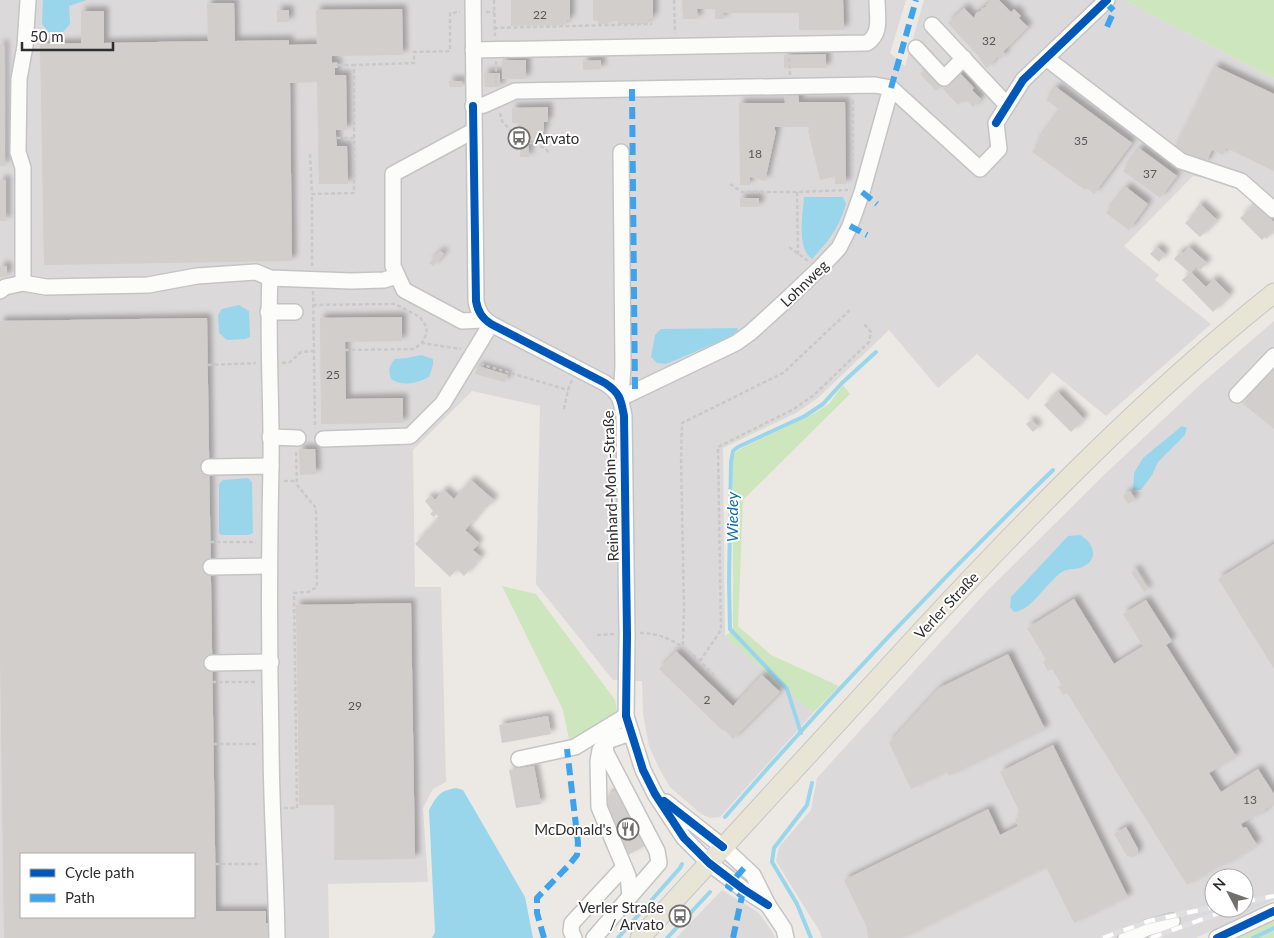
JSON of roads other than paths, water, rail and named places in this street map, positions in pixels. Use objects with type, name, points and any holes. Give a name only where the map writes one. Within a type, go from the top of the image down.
[{"type":"main road","name":"Verler Straße","points":[[640,938],[969,580],[1070,476],[1164,387],[1274,293]]},
{"type":"street","points":[[23,283],[23,168],[18,152],[18,79],[25,46],[28,0]]},
{"type":"street","points":[[473,50],[867,43],[877,34],[877,0]]},
{"type":"street","points":[[473,106],[484,106],[515,91],[875,85],[891,88],[980,169],[999,149],[996,123],[1023,80],[1107,0]]},
{"type":"street","points":[[473,6],[476,301],[478,311],[487,322]]},
{"type":"street","points":[[932,25],[1007,105]]},
{"type":"street","points":[[916,48],[944,78],[964,58]]},
{"type":"street","points":[[1046,58],[1181,160],[1241,180],[1274,210]]},
{"type":"street","name":"Lohnweg","points":[[621,398],[736,343],[750,333],[839,248],[850,226],[856,191],[891,88]]},
{"type":"street","points":[[473,131],[393,174],[393,266],[404,290],[462,321],[487,322]]},
{"type":"street","points":[[621,152],[623,366],[621,398]]},
{"type":"street","points":[[0,290],[23,283],[46,287],[148,285],[197,276],[256,272],[270,278],[313,278],[351,281],[384,280],[398,276]]},
{"type":"street","points":[[270,278],[268,312],[271,466],[269,566],[270,744],[276,864],[277,938]]},
{"type":"street","points":[[268,312],[295,312]]},
{"type":"street","points":[[319,438],[410,436],[443,403],[465,355],[487,322]]},
{"type":"street","name":"Reinhard-Mohn-Straße","points":[[487,322],[614,389],[621,398],[624,416],[627,634],[626,716],[643,770],[655,794],[684,838],[709,862],[743,889],[768,904]]},
{"type":"street","points":[[1237,395],[1274,356]]},
{"type":"street","points":[[270,437],[297,442]]},
{"type":"street","points":[[209,467],[271,466]]},
{"type":"street","points":[[211,567],[269,566]]},
{"type":"street","points":[[212,663],[271,662]]},
{"type":"street","points":[[519,759],[575,746],[626,716]]},
{"type":"street","points":[[630,896],[628,876],[599,807],[598,761],[600,750],[605,744],[610,740],[632,733]]},
{"type":"street","points":[[594,938],[659,863],[657,851],[606,753],[605,744]]},
{"type":"street","name":"Reinhard-Mohn-Straße","points":[[655,794],[723,847],[753,875],[784,929],[786,938]]},
{"type":"street","points":[[574,938],[571,931],[572,923],[624,867]]},
{"type":"street","points":[[1217,938],[1274,911]]},
{"type":"street","points":[[1126,938],[1147,928],[1172,921]]},
{"type":"water","points":[[43,0],[87,0],[69,6],[70,24],[63,32],[48,32],[42,24]]},
{"type":"water","points":[[804,197],[843,197],[846,204],[833,234],[812,259],[807,254],[802,239]]},
{"type":"water","points":[[239,305],[249,311],[250,337],[227,340],[219,333],[218,315],[222,309]]},
{"type":"water","points":[[737,328],[738,331],[728,338],[666,364],[657,363],[651,357],[655,335],[661,329]]},
{"type":"water","points":[[421,355],[433,359],[429,377],[410,383],[400,383],[391,379],[390,368],[395,359]]},
{"type":"water","points":[[1182,426],[1187,428],[1185,435],[1158,462],[1152,475],[1141,490],[1133,490],[1134,473],[1143,458]]},
{"type":"water","points":[[248,478],[252,482],[253,533],[248,535],[222,535],[219,533],[219,484],[223,480]]},
{"type":"water","points":[[1080,535],[1088,541],[1092,549],[1093,557],[1090,561],[1083,567],[1060,573],[1030,604],[1014,612],[1010,607],[1011,597],[1068,536]]},
{"type":"water","points":[[456,788],[463,790],[525,897],[533,938],[432,938],[435,932],[429,810],[439,795]]},
{"type":"waterway","name":"Wiedey","points":[[801,733],[787,689],[730,629],[731,462],[733,451],[805,416],[823,404],[842,383],[876,352]]},
{"type":"waterway","points":[[725,817],[885,640],[1053,470]]},
{"type":"waterway","name":"Wiedey","points":[[811,938],[797,904],[772,862],[774,848],[807,805],[812,783]]},
{"type":"waterway","points":[[618,938],[682,864]]},
{"type":"waterway","points":[[667,938],[710,892]]},
{"type":"waterway","points":[[1253,938],[1274,928]]},
{"type":"railway","points":[[1254,900],[1274,896]]},
{"type":"railway","points":[[1103,938],[1149,921],[1204,909]]},
{"type":"railway","points":[[1151,938],[1206,918]]},
{"type":"place","name":"Arvato","points":[[519,138]]},
{"type":"place","name":"McDonald's","points":[[628,829]]},
{"type":"place","name":"Verler Straße / Arvato","points":[[680,916]]}]
